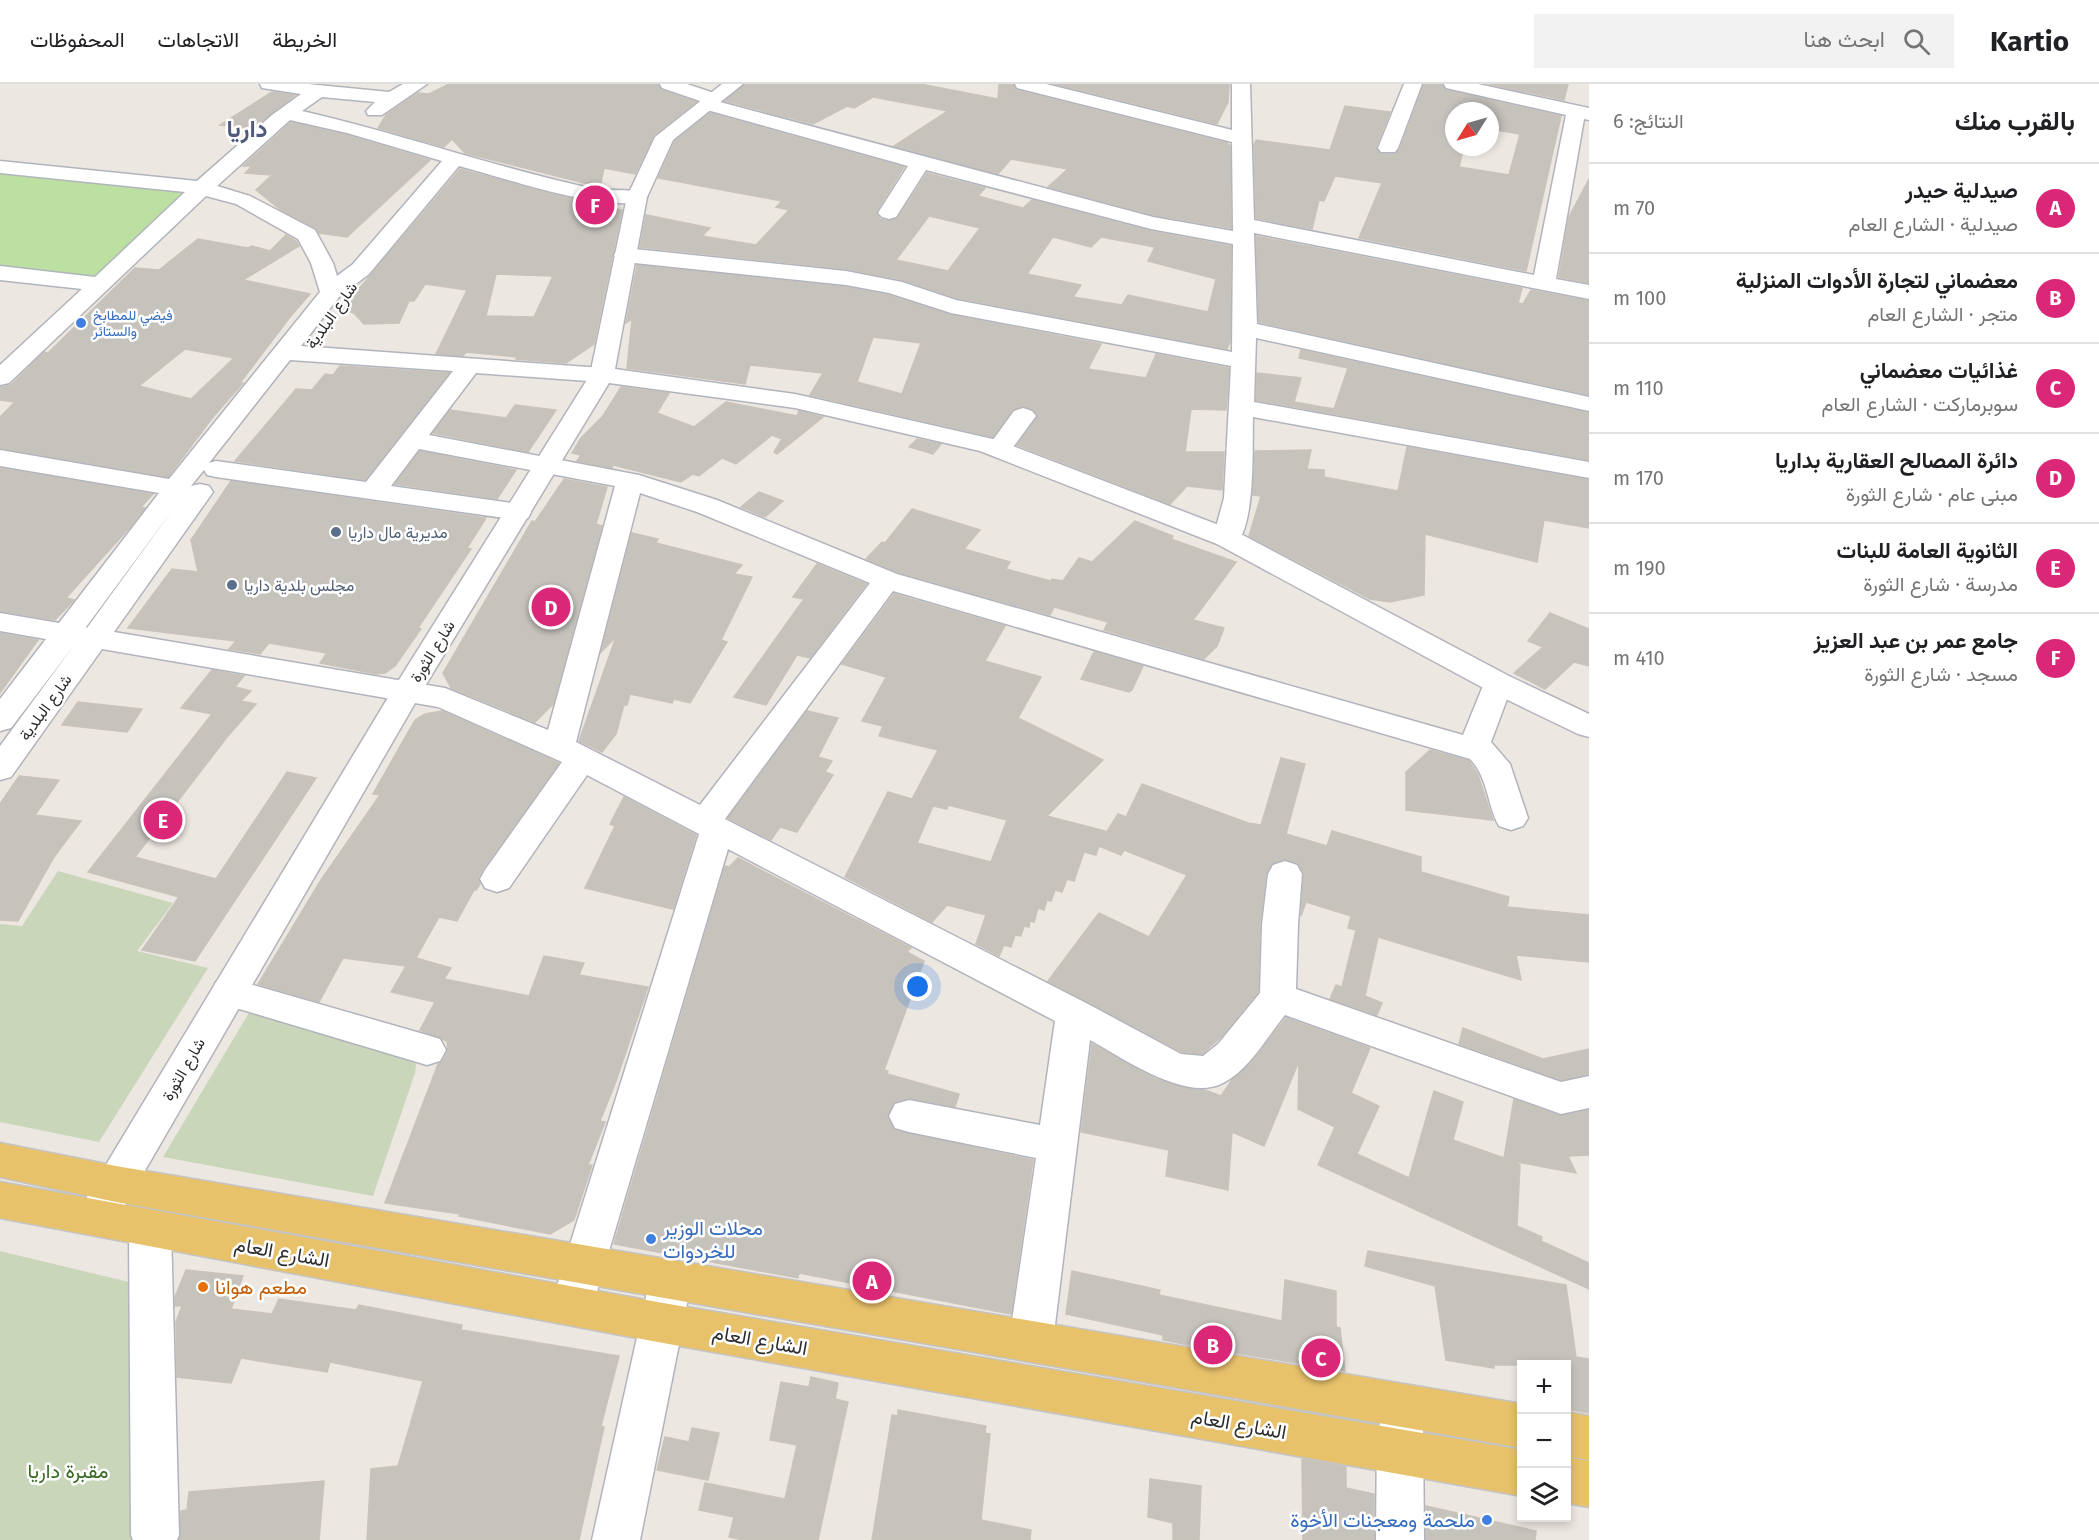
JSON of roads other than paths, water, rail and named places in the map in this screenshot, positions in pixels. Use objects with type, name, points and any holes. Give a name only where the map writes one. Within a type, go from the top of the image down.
[{"type":"main road","name":"الشارع العام","points":[[0,1160],[106,1201],[150,1228],[663,1323],[1517,1472]]},
{"type":"main road","name":"الشارع العام","points":[[0,1200],[106,1201],[584,1265],[1517,1425]]},
{"type":"main road","points":[[1571,1435],[1589,1438]]},
{"type":"main road","points":[[1571,1481],[1589,1484]]},
{"type":"street","points":[[275,84],[318,92],[393,98]]},
{"type":"street","points":[[352,128],[393,98],[418,84]]},
{"type":"street","points":[[669,84],[718,96],[920,163],[1218,237],[1245,232],[1589,292]]},
{"type":"street","points":[[1024,84],[1241,138]]},
{"type":"street","points":[[1227,538],[1237,498],[1245,328],[1245,232],[1240,84]]},
{"type":"street","points":[[1388,148],[1413,84]]},
{"type":"street","points":[[1453,84],[1583,112],[1544,283]]},
{"type":"street","points":[[0,378],[279,119],[290,114],[318,92]]},
{"type":"street","name":"شارع الثورة","points":[[106,1201],[406,691],[602,375],[637,197],[665,137],[718,96]]},
{"type":"street","points":[[290,114],[352,128],[455,159],[592,195],[637,197]]},
{"type":"street","points":[[361,269],[455,159]]},
{"type":"street","points":[[889,213],[920,163]]},
{"type":"street","points":[[0,166],[202,189],[243,200],[307,235],[322,263],[331,291]]},
{"type":"street","points":[[625,255],[846,278],[894,287],[951,306],[1243,361]]},
{"type":"street","name":"شارع البلدية","points":[[4,709],[80,637],[216,470],[295,352],[331,291],[361,269]]},
{"type":"street","name":"شارع البلدية","points":[[0,769],[80,637],[176,488],[295,352],[361,269]]},
{"type":"street","points":[[0,273],[99,284]]},
{"type":"street","points":[[1245,328],[1589,404]]},
{"type":"street","points":[[295,352],[602,375],[795,401],[999,450],[1227,538],[1498,683],[1589,727]]},
{"type":"street","points":[[373,491],[470,365]]},
{"type":"street","points":[[1241,407],[1589,470]]},
{"type":"street","points":[[999,450],[1023,416]]},
{"type":"street","points":[[412,440],[630,481],[707,506],[887,580],[1473,749],[1498,683]]},
{"type":"street","points":[[0,458],[176,488]]},
{"type":"street","points":[[216,470],[518,512]]},
{"type":"street","points":[[497,879],[570,752],[630,481]]},
{"type":"street","points":[[572,1305],[711,826],[887,580]]},
{"type":"street","points":[[0,622],[445,698],[570,752],[1075,1014],[1176,1069],[1210,1072],[1231,1055],[1278,997],[1280,926],[1285,874]]},
{"type":"street","points":[[1474,744],[1494,764],[1511,818]]},
{"type":"street","points":[[229,992],[427,1050]]},
{"type":"street","points":[[1278,997],[1561,1098],[1589,1092]]},
{"type":"street","points":[[1031,1341],[1075,1014]]},
{"type":"street","points":[[909,1116],[1057,1145]]},
{"type":"street","points":[[150,1228],[155,1534]]},
{"type":"street","points":[[616,1540],[671,1279]]},
{"type":"street","points":[[1398,1405],[1401,1453],[1400,1540]]},
{"type":"place","name":"جامع عمر بن عبد العزيز","points":[[595,205]]},
{"type":"place","name":"فيضي للمطابخ والستائر","points":[[81,323]]},
{"type":"place","name":"مديرية مال داريا","points":[[336,532]]},
{"type":"place","name":"مجلس بلدية داريا","points":[[232,585]]},
{"type":"place","name":"دائرة المصالح العقارية بداريا","points":[[551,607]]},
{"type":"place","name":"الثانوية العامة للبنات","points":[[163,820]]},
{"type":"place","name":"محلات الوزير للخردوات","points":[[651,1239]]},
{"type":"place","name":"صيدلية حيدر","points":[[872,1281]]},
{"type":"place","name":"مطعم هوانا","points":[[203,1287]]},
{"type":"place","name":"معضماني لتجارة الأدوات المنزلية","points":[[1213,1345]]},
{"type":"place","name":"غذائيات معضماني","points":[[1321,1358]]},
{"type":"place","name":"ملحمة ومعجنات الأخوة","points":[[1487,1520]]},
{"type":"district","name":"داريا","points":[[247,129]]},
{"type":"park label","name":"مقبرة داريا","points":[[68,1471]]}]
